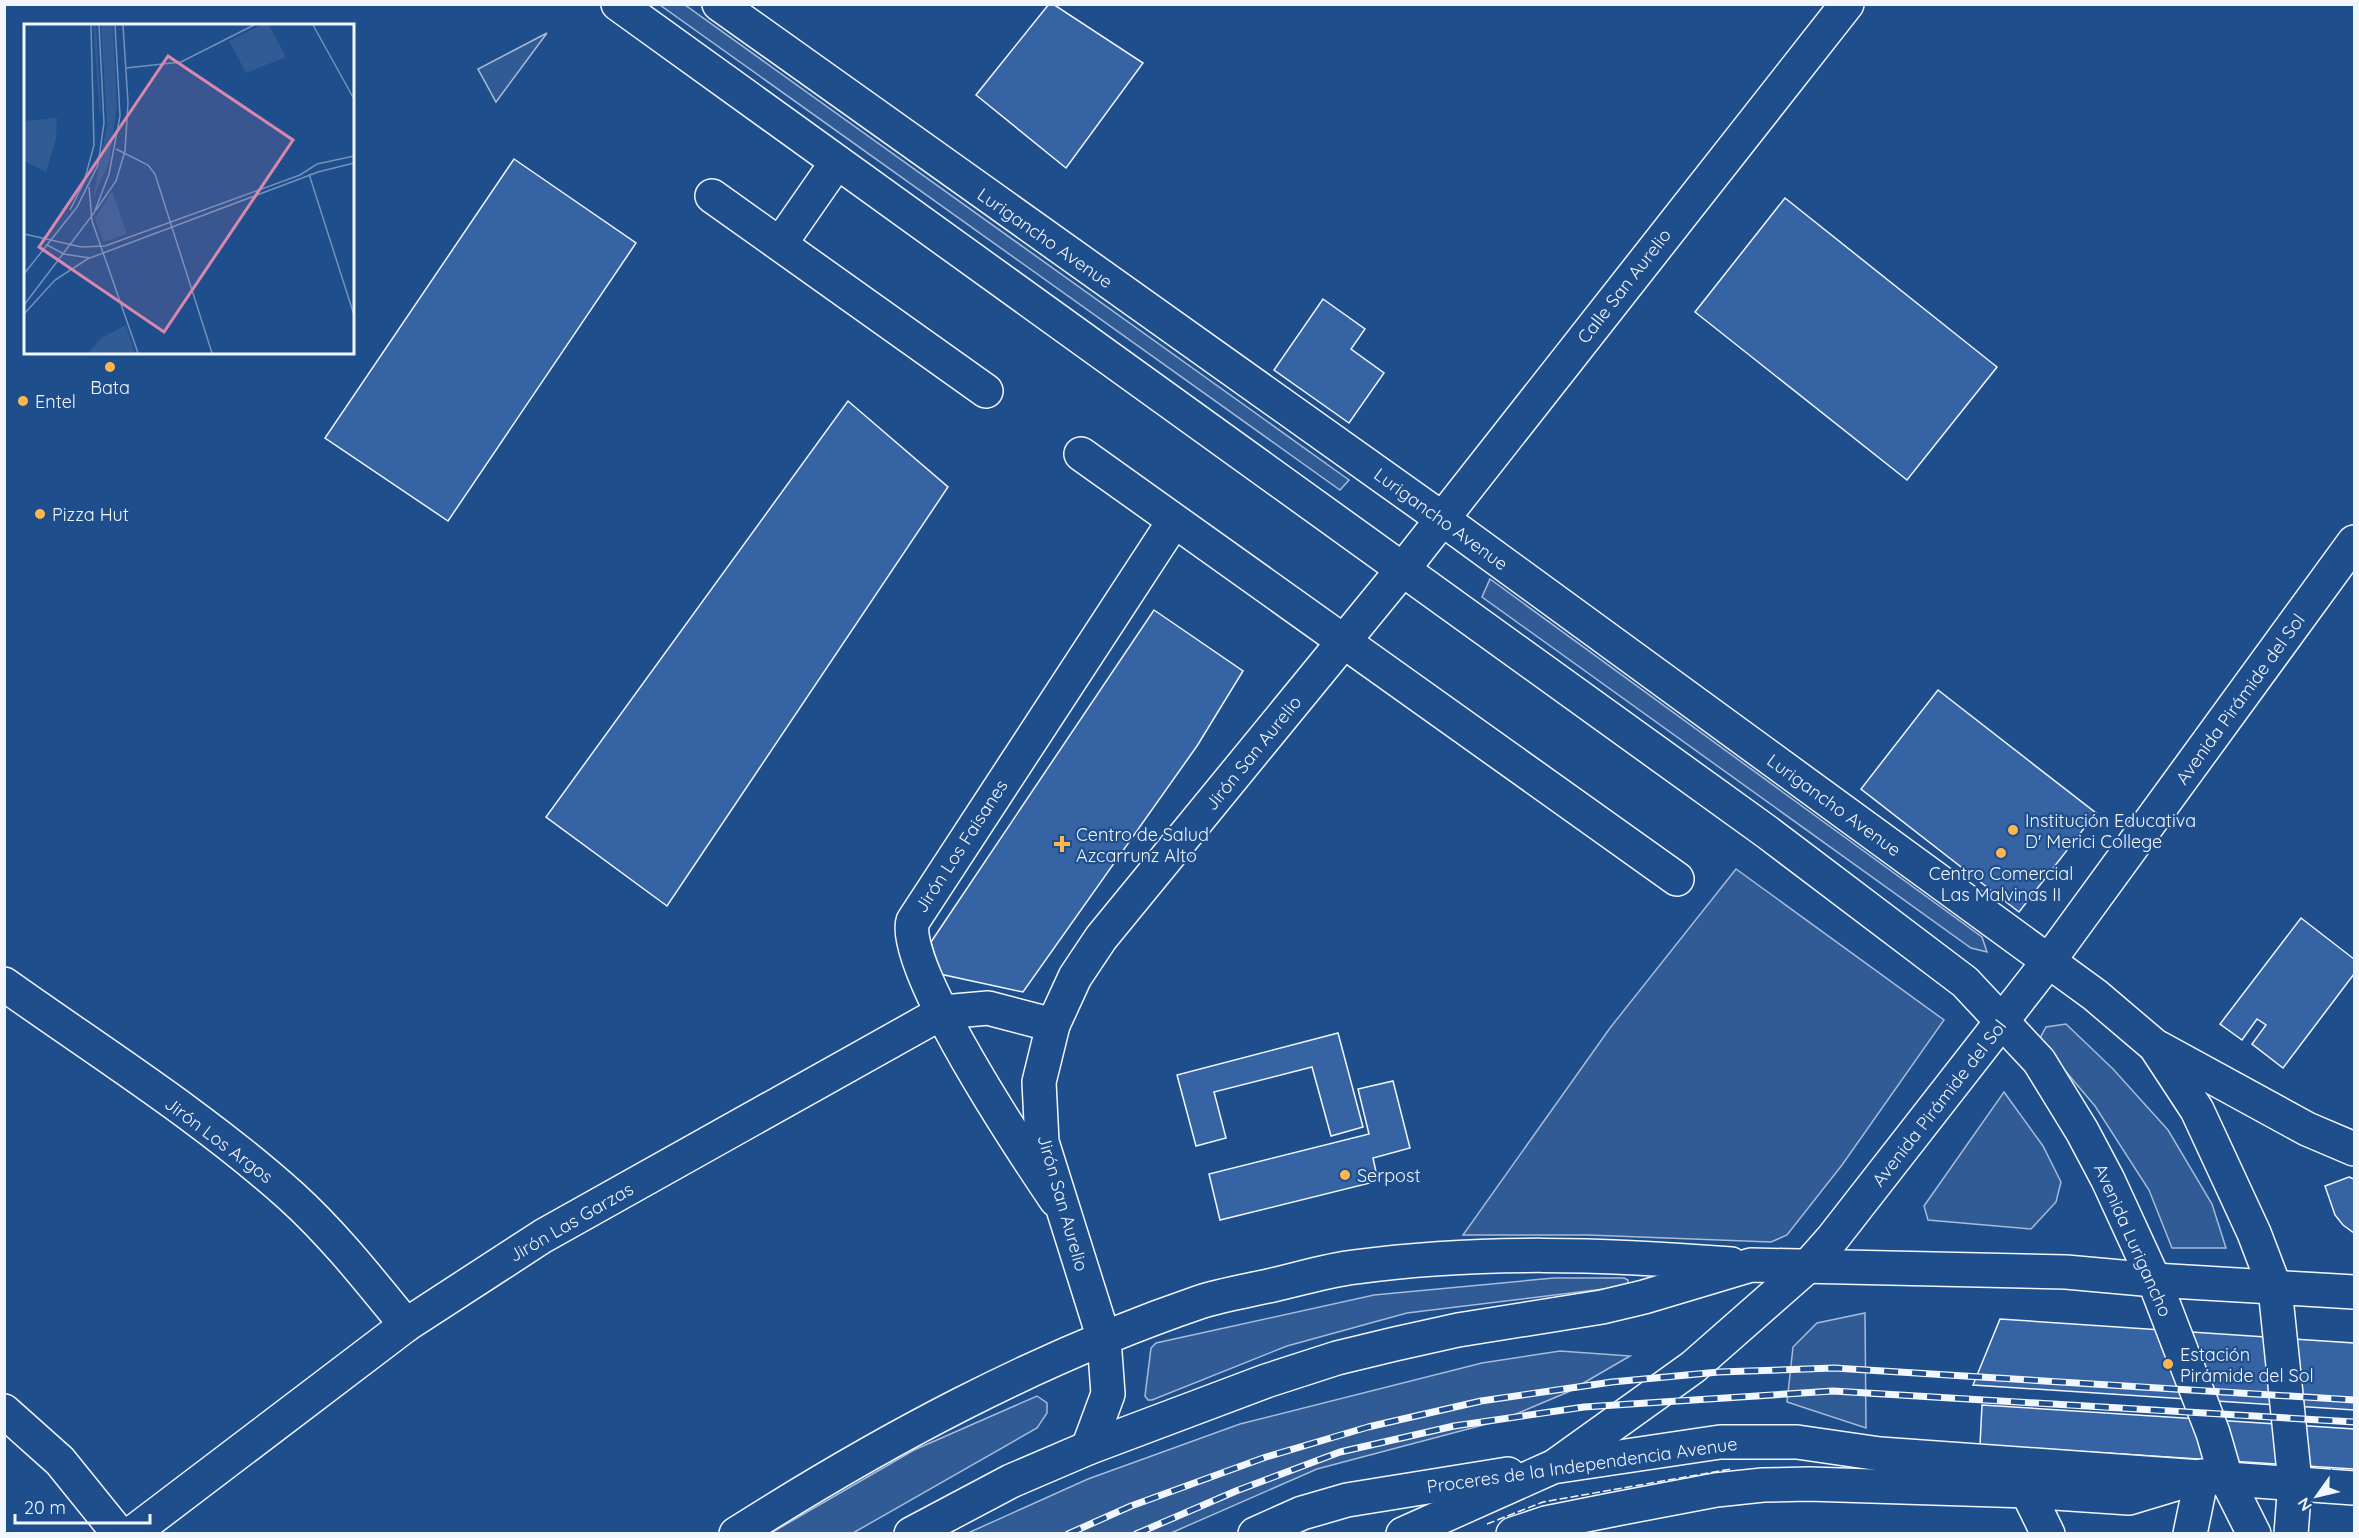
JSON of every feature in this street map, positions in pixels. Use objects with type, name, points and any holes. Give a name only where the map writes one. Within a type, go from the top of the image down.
[{"type":"main road","points":[[618,4],[1767,832],[1965,982],[2003,1022]]},
{"type":"main road","name":"Lurigancho Avenue","points":[[719,4],[1441,518],[2095,995],[2155,1046]]},
{"type":"main road","name":"Calle San Aurelio","points":[[1403,569],[1847,4]]},
{"type":"main road","points":[[780,244],[837,162]]},
{"type":"main road","points":[[712,196],[986,391]]},
{"type":"main road","points":[[1081,454],[1677,879]]},
{"type":"main road","name":"Jirón Los Faisanes","points":[[1065,1215],[997,1110],[943,1012],[917,959],[910,929],[913,921],[1174,521]]},
{"type":"main road","name":"Avenida Pirámide del Sol","points":[[1403,1533],[1555,1466],[1693,1367],[1809,1265],[2003,1022],[2355,542]]},
{"type":"main road","name":"Jirón San Aurelio","points":[[1088,1448],[1108,1394],[1104,1339],[1042,1142],[1039,1082],[1053,1026],[1075,977],[1101,938],[1403,569]]},
{"type":"main road","name":"Jirón Los Argos","points":[[4,984],[235,1149],[292,1198],[362,1270],[406,1325]]},
{"type":"main road","name":"Jirón Las Garzas","points":[[131,1533],[406,1325],[543,1236],[943,1012],[988,1008],[1053,1026]]},
{"type":"main road","name":"Avenida Lurigancho","points":[[2003,1022],[2038,1061],[2082,1131],[2108,1180],[2154,1280],[2213,1433],[2214,1477],[2254,1533]]},
{"type":"main road","points":[[2155,1046],[2307,1129],[2355,1149]]},
{"type":"main road","points":[[2155,1046],[2197,1110],[2217,1148],[2275,1288],[2295,1482],[2291,1533]]},
{"type":"main road","points":[[736,1533],[794,1497],[943,1414],[1048,1361],[1202,1301],[1353,1267],[1439,1258],[1516,1255],[1624,1256],[1751,1265],[2066,1272],[2154,1280],[2355,1292]]},
{"type":"main road","points":[[911,1533],[1011,1481],[1088,1448],[1266,1381],[1337,1358],[1458,1330],[1634,1300],[1751,1265]]},
{"type":"main road","points":[[4,1411],[60,1461],[119,1533]]},
{"type":"main road","name":"Proceres de la Independencia Avenue","points":[[1256,1533],[1302,1514],[1347,1500],[1720,1442],[1797,1442],[1880,1454],[2355,1488]]},
{"type":"main road","points":[[2190,1533],[2214,1477]]},
{"type":"main road","name":"Proceres de la Independencia Avenue","points":[[1513,1533],[1546,1523],[1716,1490],[1763,1485],[1809,1484],[2027,1491],[2129,1498],[2214,1477]]},
{"type":"main road","points":[[2027,1491],[2048,1533]]},
{"type":"shaded area","points":[[660,5],[685,5],[1349,480],[1340,490]]},
{"type":"shaded area","points":[[547,33],[496,102],[478,69]]},
{"type":"shaded area","points":[[1490,579],[1982,937],[1987,952],[1971,948],[1482,597]]},
{"type":"shaded area","points":[[1736,869],[1944,1020],[1842,1165],[1787,1235],[1771,1242],[1588,1235],[1463,1235],[1610,1028]]},
{"type":"shaded area","points":[[2066,1024],[2113,1069],[2168,1130],[2212,1204],[2226,1248],[2172,1248],[2149,1190],[2095,1106],[2039,1040],[2046,1027]]},
{"type":"shaded area","points":[[2004,1092],[2043,1146],[2061,1182],[2056,1202],[2031,1229],[1928,1220],[1924,1206]]},
{"type":"shaded area","points":[[1554,1278],[1624,1278],[1628,1280],[1628,1286],[1407,1313],[1287,1346],[1152,1400],[1148,1400],[1145,1396],[1151,1348],[1156,1343],[1374,1295]]},
{"type":"shaded area","points":[[1865,1313],[1866,1428],[1787,1402],[1793,1347],[1817,1323]]},
{"type":"shaded area","points":[[1560,1351],[1630,1356],[1568,1392],[1502,1420],[1317,1469],[1171,1533],[968,1533],[1088,1479],[1240,1424],[1482,1363]]},
{"type":"shaded area","points":[[1037,1396],[1047,1403],[1047,1413],[1037,1428],[853,1533],[771,1533],[914,1450]]},
{"type":"building","points":[[1049,4],[1053,4],[1143,63],[1066,168],[976,95]]},
{"type":"building","points":[[514,159],[636,243],[448,521],[325,438]]},
{"type":"building","points":[[1785,198],[1997,367],[1907,480],[1695,312]]},
{"type":"building","points":[[1323,299],[1365,329],[1351,349],[1384,373],[1349,423],[1274,370]]},
{"type":"building","points":[[848,401],[948,487],[667,906],[546,817]]},
{"type":"building","name":"Centro de Salud Azcarrunz Alto","points":[[1154,610],[1243,671],[1197,746],[1023,992],[940,974],[931,942]]},
{"type":"building","points":[[1938,690],[2096,813],[2019,912],[1861,789]]},
{"type":"building","points":[[2301,918],[2354,959],[2354,974],[2283,1068],[2252,1044],[2266,1025],[2257,1019],[2242,1040],[2220,1024]]},
{"type":"building","points":[[1338,1033],[1363,1127],[1331,1136],[1312,1067],[1214,1092],[1226,1138],[1196,1146],[1177,1075]]},
{"type":"building","points":[[1393,1081],[1410,1148],[1373,1158],[1378,1181],[1220,1220],[1209,1174],[1369,1134],[1358,1089]]},
{"type":"building","points":[[2349,1177],[2354,1179],[2354,1233],[2335,1215],[2325,1186]]},
{"type":"building","name":"Estación Pirámide del Sol","points":[[2000,1319],[2354,1343],[2354,1410],[1973,1385]]},
{"type":"building","name":"Estación Pirámide del Sol","points":[[1982,1405],[2354,1429],[2354,1469],[1980,1445]]},
{"type":"railway","points":[[1068,1534],[1131,1506],[1266,1457],[1368,1427],[1481,1401],[1612,1382],[1719,1372],[1834,1368],[2354,1400]]},
{"type":"railway","points":[[1136,1534],[1236,1491],[1340,1452],[1454,1426],[1584,1407],[1833,1391],[2354,1422]]},
{"type":"fence","points":[[1487,1524],[1543,1502],[1731,1469]]},
{"type":"place","name":"Bata","points":[[110,367]]},
{"type":"place","name":"Entel","points":[[23,401]]},
{"type":"place","name":"Pizza Hut","points":[[40,514]]},
{"type":"place","name":"Institución Educativa D' Merici College","points":[[2013,830]]},
{"type":"place","name":"Centro de Salud Azcarrunz Alto","points":[[1062,844]]},
{"type":"place","name":"Centro Comercial Las Malvinas II","points":[[2001,853]]},
{"type":"place","name":"Serpost","points":[[1345,1175]]},
{"type":"place","name":"Estación Pirámide del Sol","points":[[2168,1364]]}]
